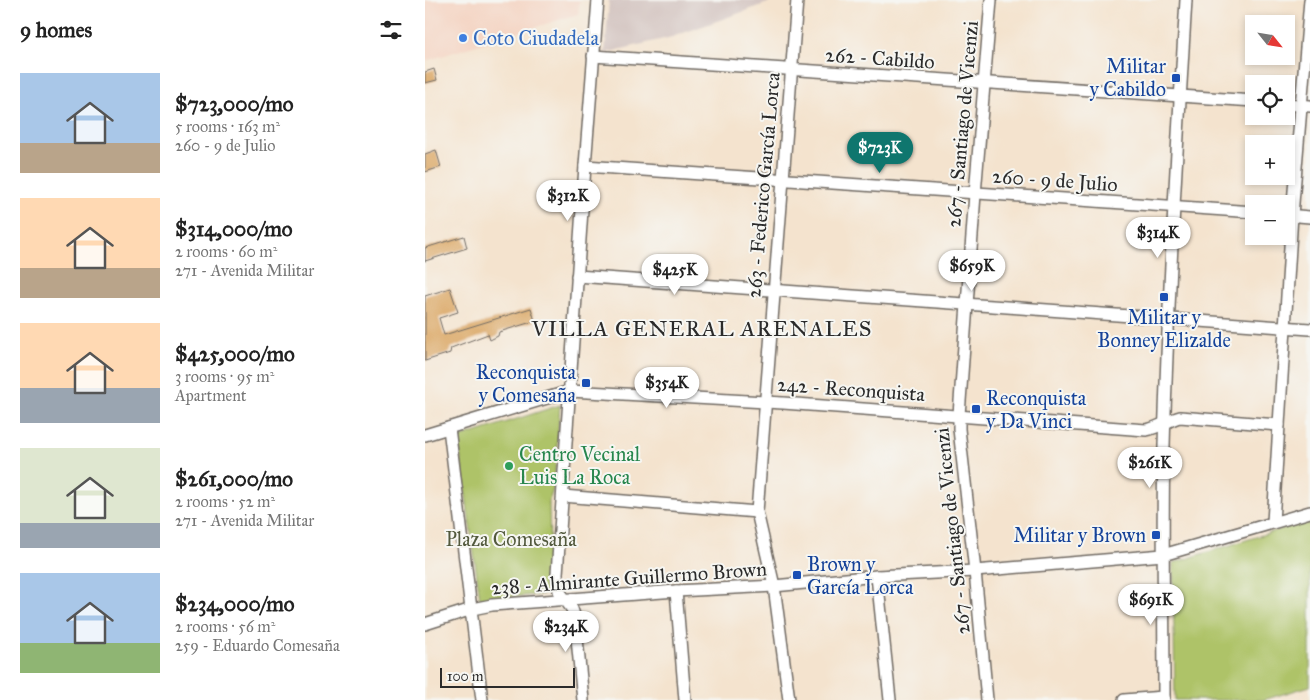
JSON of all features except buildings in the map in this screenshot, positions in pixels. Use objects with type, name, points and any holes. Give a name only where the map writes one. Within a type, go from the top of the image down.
[{"type":"street","points":[[583,700],[575,618],[572,609],[559,591],[557,574],[598,0]]},
{"type":"street","name":"263 - Federico García Lorca","points":[[789,700],[774,586],[757,512],[797,0]]},
{"type":"street","name":"267 - Santiago de Vicenzi","points":[[987,700],[959,416],[991,0]]},
{"type":"street","points":[[1124,700],[1164,698],[1163,555],[1168,319],[1186,0]]},
{"type":"street","points":[[1292,195],[1306,106],[1310,0]]},
{"type":"street","name":"262 - Cabildo","points":[[593,56],[1245,101]]},
{"type":"street","name":"260 - 9 de Julio","points":[[585,166],[1245,211]]},
{"type":"street","points":[[1295,215],[1310,216]]},
{"type":"street","points":[[1273,522],[1288,245]]},
{"type":"street","points":[[577,276],[1310,328]]},
{"type":"street","name":"242 - Reconquista","points":[[425,435],[570,390],[766,402],[1146,430],[1156,428],[1172,419],[1180,417],[1279,425]]},
{"type":"street","points":[[449,428],[482,700]]},
{"type":"street","points":[[563,496],[757,512]]},
{"type":"street","name":"238 - Almirante Guillermo Brown","points":[[425,624],[472,609],[492,605],[676,591],[774,586],[877,576],[1163,555],[1310,512]]},
{"type":"street","points":[[877,576],[890,700]]},
{"type":"street","points":[[676,591],[685,700]]},
{"type":"shaded area","name":"Coto Ciudadela","points":[[425,0],[580,0],[578,14],[425,61]]},
{"type":"shaded area","points":[[609,0],[776,0],[672,37],[605,53]]},
{"type":"green space","name":"Plaza Comesaña","points":[[560,405],[554,487],[549,501],[551,594],[480,599],[458,438]]},
{"type":"green space","points":[[1310,520],[1310,686],[1263,700],[1175,700],[1173,563]]},
{"type":"place","name":"Coto Ciudadela","points":[[463,38]]},
{"type":"place","name":"Militar y Cabildo","points":[[1176,78]]},
{"type":"place","name":"Militar y Bonney Elizalde","points":[[1164,297]]},
{"type":"place","name":"Reconquista y Comesaña","points":[[586,383]]},
{"type":"place","name":"Reconquista y Da Vinci","points":[[976,409]]},
{"type":"place","name":"Centro Vecinal Luis La Roca","points":[[509,466]]},
{"type":"place","name":"Militar y Brown","points":[[1156,535]]},
{"type":"place","name":"Brown y García Lorca","points":[[797,575]]},
{"type":"district","name":"VILLA GENERAL ARENALES","points":[[702,328]]}]
